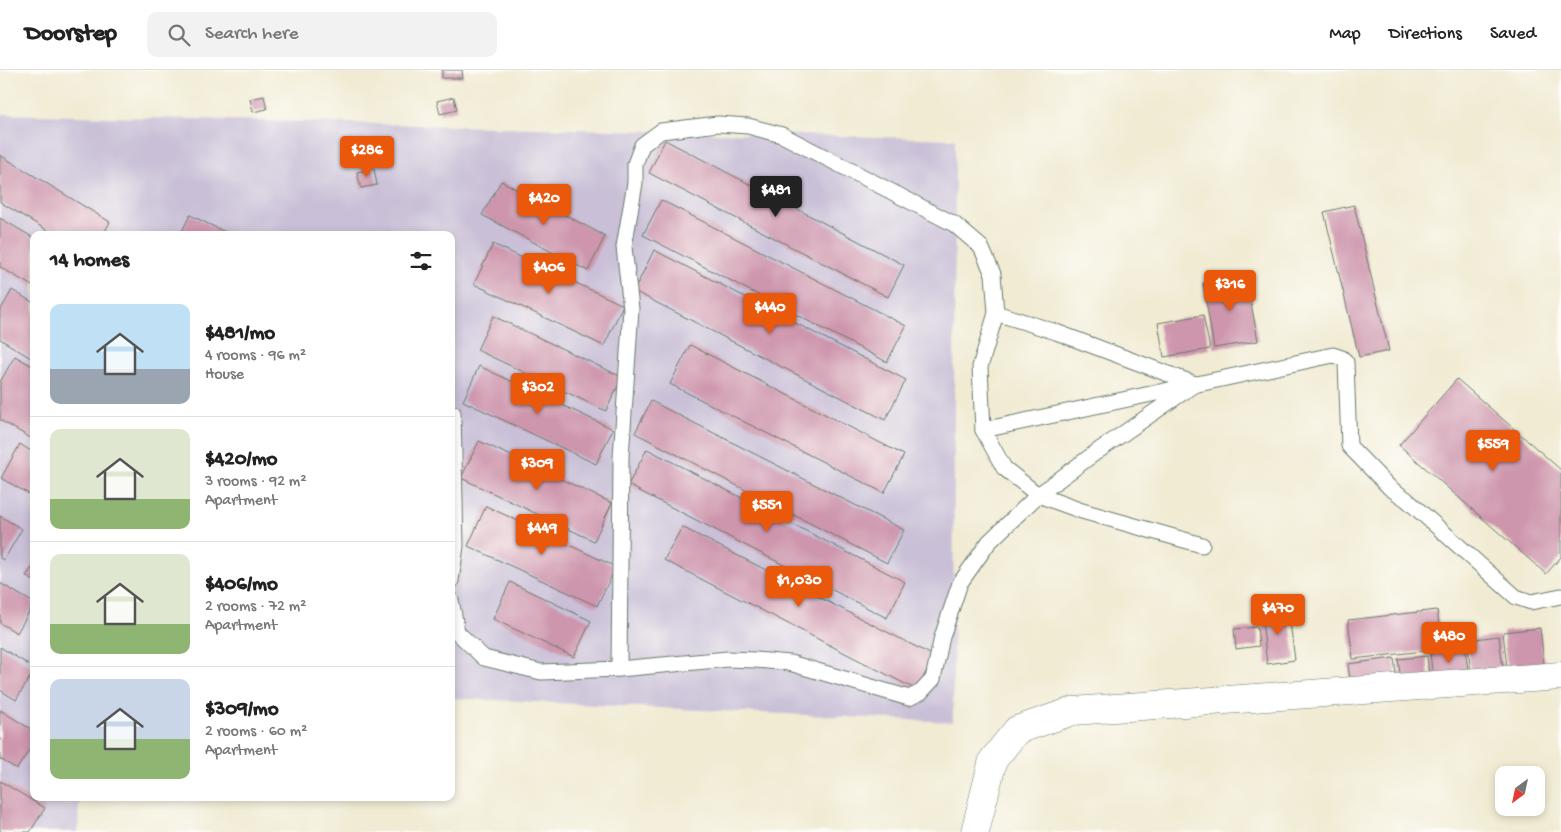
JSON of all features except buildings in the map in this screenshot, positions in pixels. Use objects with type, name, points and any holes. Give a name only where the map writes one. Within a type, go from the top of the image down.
[{"type":"street","points":[[975,832],[992,760],[1016,730],[1073,711],[1561,676]]},
{"type":"lane","points":[[619,669],[621,457],[631,309],[624,247],[635,183],[635,164],[642,145],[661,131],[718,124],[748,126],[782,135],[954,224],[981,247],[993,274],[996,313],[980,367],[984,430],[1004,468],[1038,495],[1082,511],[1202,545]]},
{"type":"lane","points":[[996,313],[1056,332],[1195,384]]},
{"type":"lane","points":[[984,430],[1333,355],[1342,358],[1346,362],[1349,446],[1390,488],[1406,499],[1516,597],[1531,602],[1561,596]]},
{"type":"lane","points":[[455,621],[457,632],[484,658],[541,672],[619,669],[728,659],[755,660],[790,663],[909,698],[921,692],[934,679],[942,637],[960,583],[989,542],[1038,495],[1195,384]]},
{"type":"lane","points":[[455,502],[455,553]]},
{"type":"shaded area","points":[[0,114],[955,139],[953,722],[455,698],[455,231],[30,231],[30,801],[79,801],[78,832],[0,832]]}]
